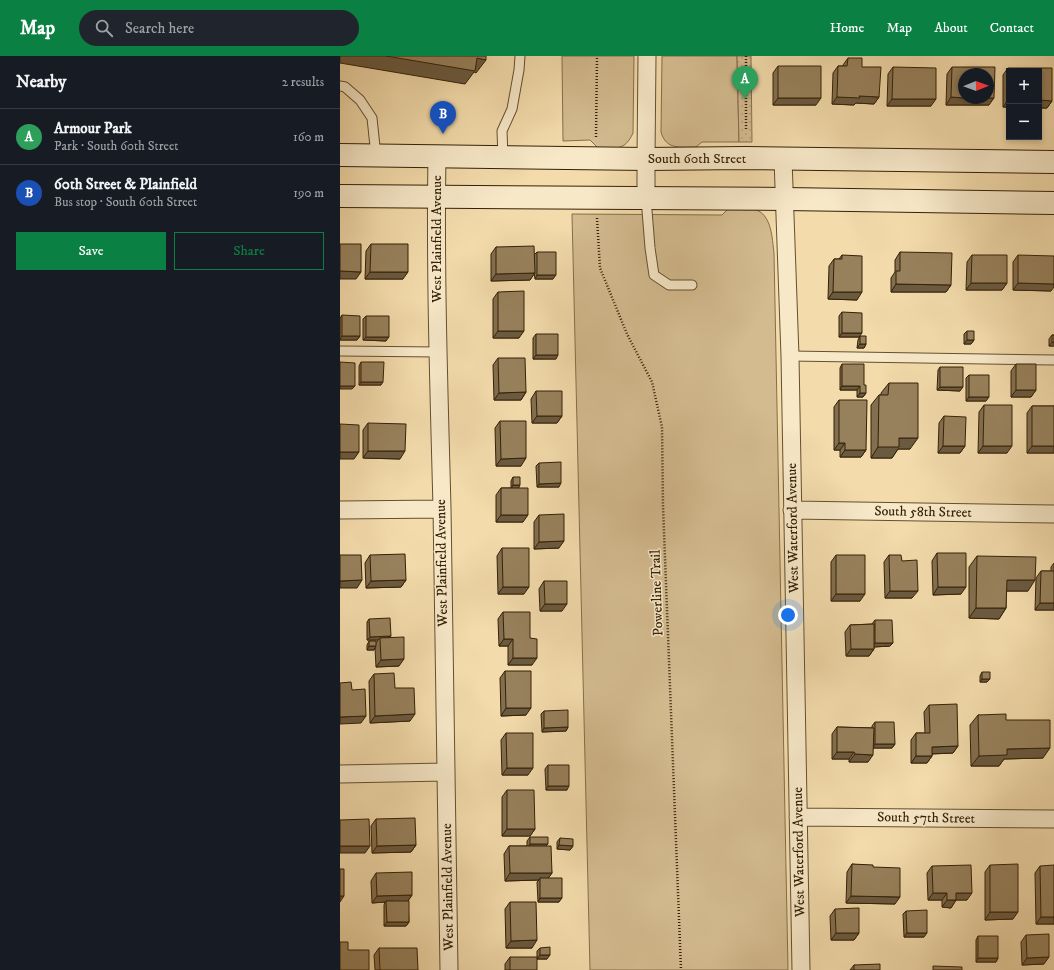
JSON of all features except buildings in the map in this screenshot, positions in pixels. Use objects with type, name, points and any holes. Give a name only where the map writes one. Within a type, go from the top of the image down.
[{"type":"main road","name":"South 60th Street","points":[[340,155],[1054,162]]},
{"type":"main road","points":[[340,196],[1054,203]]},
{"type":"street","points":[[646,198],[648,56]]},
{"type":"street","name":"West Plainfield Avenue","points":[[437,156],[436,197],[438,352],[442,509],[449,970]]},
{"type":"street","name":"West Waterford Avenue","points":[[783,159],[790,356],[802,970]]},
{"type":"street","points":[[340,510],[442,509]]},
{"type":"street","name":"South 58th Street","points":[[792,510],[1054,514]]},
{"type":"street","points":[[340,774],[446,772]]},
{"type":"street","name":"South 57th Street","points":[[798,817],[1054,819]]},
{"type":"lane","points":[[503,157],[502,131],[512,109],[520,56]]},
{"type":"lane","points":[[340,86],[344,87],[360,100],[372,118],[376,156]]},
{"type":"lane","points":[[646,198],[654,275],[669,285],[692,285]]},
{"type":"lane","points":[[340,352],[438,352]]},
{"type":"lane","points":[[790,356],[1054,360]]},
{"type":"path","points":[[596,139],[597,56]]},
{"type":"path","points":[[746,56],[746,130]]},
{"type":"path","name":"Powerline Trail","points":[[597,227],[600,268],[627,334],[652,382],[662,427],[663,506],[681,970]]},
{"type":"shaded area","points":[[562,56],[634,56],[633,133],[627,143],[623,146],[615,148],[598,148],[590,140],[563,141]]},
{"type":"shaded area","points":[[662,56],[737,56],[739,142],[702,142],[696,147],[679,147],[670,145],[666,142],[661,132]]},
{"type":"shaded area","points":[[737,56],[751,56],[752,142],[739,142]]},
{"type":"shaded area","points":[[729,208],[754,209],[764,216],[768,221],[772,234],[774,253],[788,970],[590,970],[572,214],[722,215]]},
{"type":"place","name":"Armour Park","points":[[745,99]]},
{"type":"place","name":"60th Street & Plainfield","points":[[443,134]]}]
